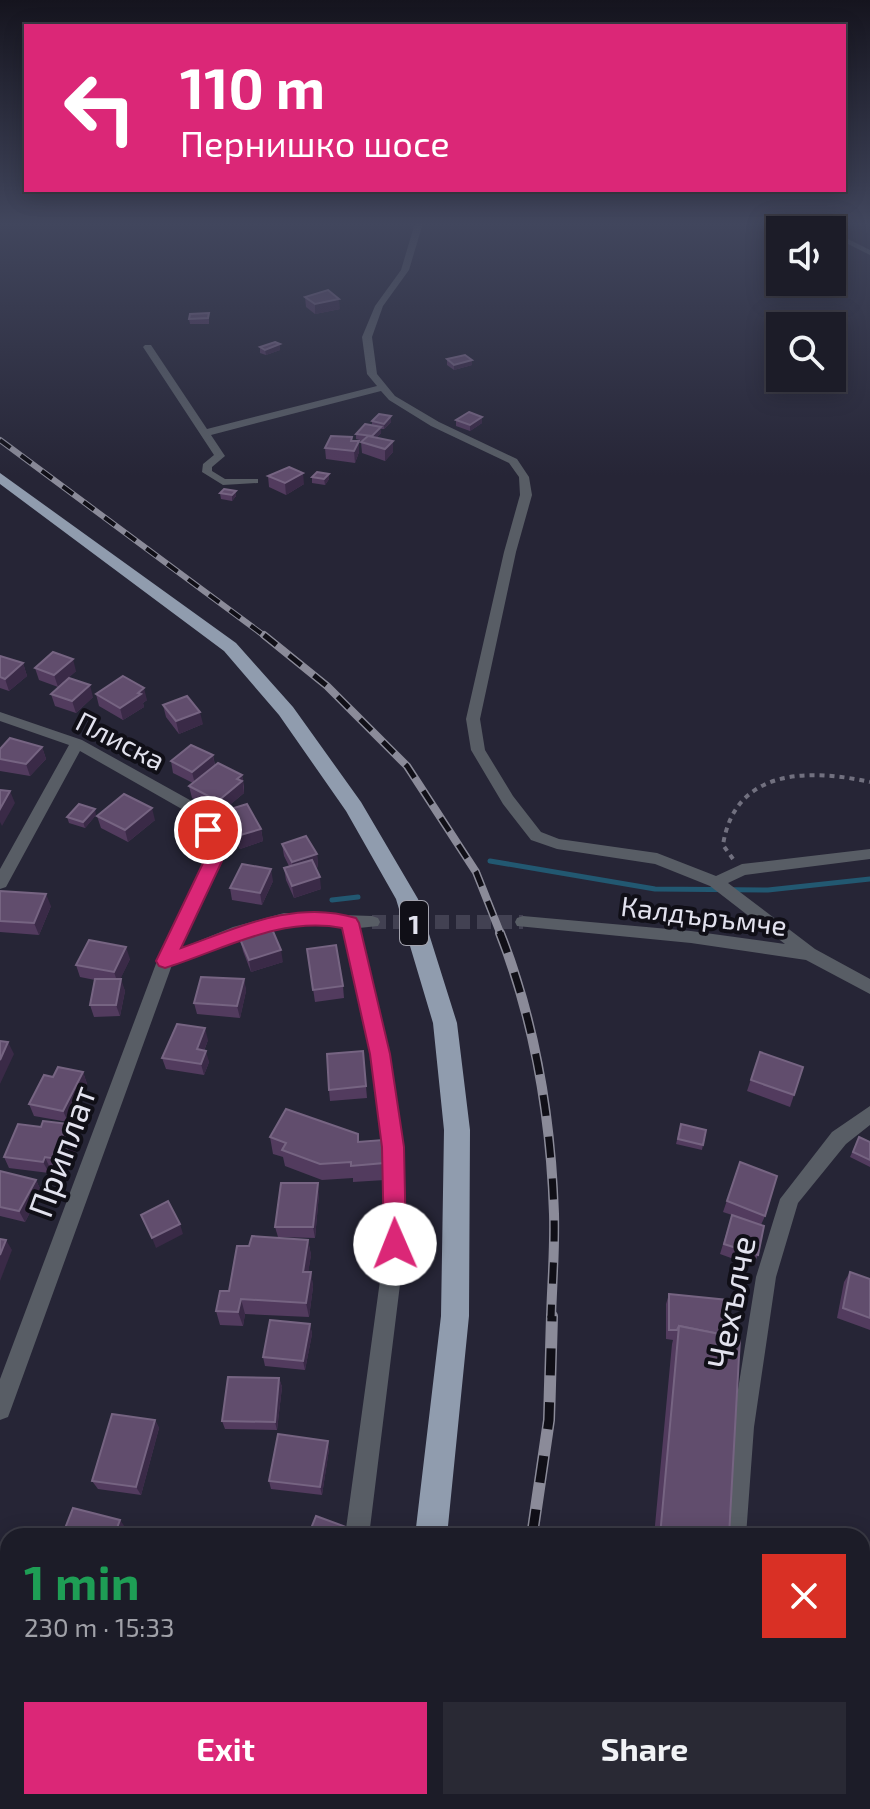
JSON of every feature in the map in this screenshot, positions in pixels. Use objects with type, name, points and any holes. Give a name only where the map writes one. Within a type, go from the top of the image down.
[{"type":"highway","name":"1","points":[[0,477],[230,647],[286,711],[354,807],[407,899],[445,1023],[457,1130],[455,1316],[432,1528]]},
{"type":"street","points":[[378,307],[367,337],[372,374],[392,398],[435,424],[513,461],[524,477],[526,495],[473,719],[478,750],[508,800],[536,836],[557,844],[657,859],[716,882],[809,954]]},
{"type":"street","points":[[148,347],[220,456],[207,466],[212,477],[223,482],[254,481]]},
{"type":"street","points":[[205,433],[383,387]]},
{"type":"street","name":"Плиска","points":[[0,716],[77,743],[192,808],[210,833],[213,861],[165,961]]},
{"type":"street","points":[[0,883],[77,743]]},
{"type":"street","points":[[716,882],[742,870],[870,854]]},
{"type":"street","points":[[165,961],[283,919],[372,922]]},
{"type":"street","name":"Калдъръмче","points":[[523,922],[691,937],[809,954],[870,987]]},
{"type":"street","points":[[350,923],[380,1054],[393,1147],[395,1244],[358,1528]]},
{"type":"street","name":"Приплат","points":[[0,1409],[165,961]]},
{"type":"street","name":"Чехълче","points":[[735,1528],[743,1427],[766,1277],[790,1199],[839,1138],[870,1114]]},
{"type":"path","points":[[742,870],[723,845],[724,832],[738,809],[761,784],[787,775],[808,773],[870,782]]},
{"type":"building","points":[[209,313],[208,318],[189,319],[190,314]]},
{"type":"building","points":[[275,342],[280,344],[265,350],[260,347]]},
{"type":"building","points":[[465,355],[472,360],[454,365],[447,359]]},
{"type":"building","points":[[469,412],[482,417],[470,425],[456,420]]},
{"type":"building","points":[[379,414],[391,416],[384,424],[372,421]]},
{"type":"building","points":[[365,424],[381,427],[372,436],[356,434]]},
{"type":"building","points":[[331,436],[352,437],[351,441],[359,441],[354,451],[325,448]]},
{"type":"building","points":[[368,436],[393,441],[385,449],[361,442]]},
{"type":"building","points":[[289,467],[303,473],[285,483],[268,476]]},
{"type":"building","points":[[317,472],[329,474],[324,479],[312,477]]},
{"type":"building","points":[[224,489],[236,491],[232,495],[220,493]]},
{"type":"building","points":[[53,652],[73,659],[54,675],[35,668]]},
{"type":"building","points":[[0,656],[23,663],[5,679],[0,677]]},
{"type":"building","points":[[123,676],[144,688],[138,693],[141,694],[120,708],[96,694]]},
{"type":"building","points":[[69,678],[90,685],[72,701],[51,694]]},
{"type":"building","points":[[187,696],[200,712],[176,721],[163,705]]},
{"type":"building","points":[[10,738],[42,747],[26,764],[0,759],[0,749]]},
{"type":"building","points":[[191,745],[213,755],[192,772],[171,761]]},
{"type":"building","points":[[218,763],[242,775],[237,779],[242,781],[218,801],[189,786]]},
{"type":"building","points":[[0,790],[10,791],[0,809]]},
{"type":"building","points":[[124,794],[152,808],[125,830],[97,816]]},
{"type":"building","points":[[79,804],[95,809],[83,822],[67,817]]},
{"type":"building","points":[[247,804],[261,829],[237,836],[224,811]]},
{"type":"building","points":[[306,836],[317,854],[292,862],[282,844]]},
{"type":"building","points":[[312,860],[320,877],[292,886],[284,868]]},
{"type":"building","points":[[242,864],[271,869],[260,893],[230,888]]},
{"type":"building","points":[[0,891],[46,894],[34,923],[0,921]]},
{"type":"building","points":[[272,929],[281,950],[249,960],[240,939]]},
{"type":"building","points":[[89,940],[126,947],[114,972],[76,965]]},
{"type":"building","points":[[336,945],[343,986],[313,990],[307,949]]},
{"type":"building","points":[[201,977],[244,979],[237,1006],[194,1003]]},
{"type":"building","points":[[95,979],[121,979],[116,1005],[90,1005]]},
{"type":"building","points":[[177,1024],[205,1028],[197,1049],[206,1051],[201,1064],[162,1058]]},
{"type":"building","points":[[0,1041],[8,1042],[0,1060]]},
{"type":"building","points":[[363,1051],[366,1086],[329,1090],[327,1054]]},
{"type":"building","points":[[760,1052],[803,1067],[794,1095],[751,1080]]},
{"type":"building","points":[[58,1067],[83,1072],[63,1111],[29,1104],[44,1075],[53,1077]]},
{"type":"building","points":[[286,1109],[358,1134],[358,1142],[383,1140],[384,1163],[351,1166],[351,1162],[320,1164],[282,1150],[286,1143],[270,1137]]},
{"type":"building","points":[[43,1121],[77,1125],[63,1160],[45,1157],[43,1162],[4,1157],[18,1124],[41,1127]]},
{"type":"building","points":[[681,1124],[706,1130],[703,1145],[678,1139]]},
{"type":"building","points":[[859,1137],[870,1142],[870,1160],[853,1152]]},
{"type":"building","points":[[740,1162],[777,1176],[765,1216],[727,1201]]},
{"type":"building","points":[[0,1171],[36,1180],[19,1211],[0,1207]]},
{"type":"building","points":[[281,1183],[318,1183],[313,1227],[275,1227]]},
{"type":"building","points":[[168,1201],[180,1224],[152,1238],[141,1215]]},
{"type":"building","points":[[732,1215],[764,1226],[758,1255],[724,1244]]},
{"type":"building","points":[[252,1236],[308,1240],[303,1272],[311,1272],[306,1303],[241,1299],[238,1312],[216,1311],[220,1291],[229,1291],[237,1246],[249,1246]]},
{"type":"building","points":[[0,1239],[6,1240],[0,1255]]},
{"type":"building","points":[[850,1272],[870,1279],[870,1318],[843,1308]]},
{"type":"building","points":[[669,1294],[728,1300],[730,1336],[679,1326],[677,1330],[669,1330]]},
{"type":"building","points":[[270,1320],[310,1324],[303,1361],[263,1357]]},
{"type":"building","points":[[679,1326],[740,1338],[729,1528],[661,1528]]},
{"type":"building","points":[[228,1377],[279,1378],[275,1422],[222,1421]]},
{"type":"building","points":[[112,1414],[155,1420],[136,1487],[92,1481]]},
{"type":"building","points":[[278,1434],[328,1441],[320,1487],[269,1481]]},
{"type":"building","points":[[73,1508],[120,1520],[117,1528],[65,1528]]},
{"type":"building","points":[[316,1516],[346,1527],[346,1528],[311,1528]]},
{"type":"waterway","points":[[490,861],[655,889],[768,890],[870,879]]},
{"type":"waterway","points":[[332,900],[358,897]]},
{"type":"tunnel","points":[[372,922],[523,922]]},
{"type":"railway","points":[[0,440],[266,637]]},
{"type":"railway","points":[[264,635],[327,686],[407,766],[476,872],[501,935]]},
{"type":"railway","points":[[500,933],[523,1001],[545,1107],[554,1214],[551,1318]]},
{"type":"railway","points":[[533,1528],[549,1420],[552,1316]]},
{"type":"route","points":[[208,830],[213,861],[165,961],[283,919],[324,918],[350,923],[380,1054],[393,1147],[395,1244]]}]
